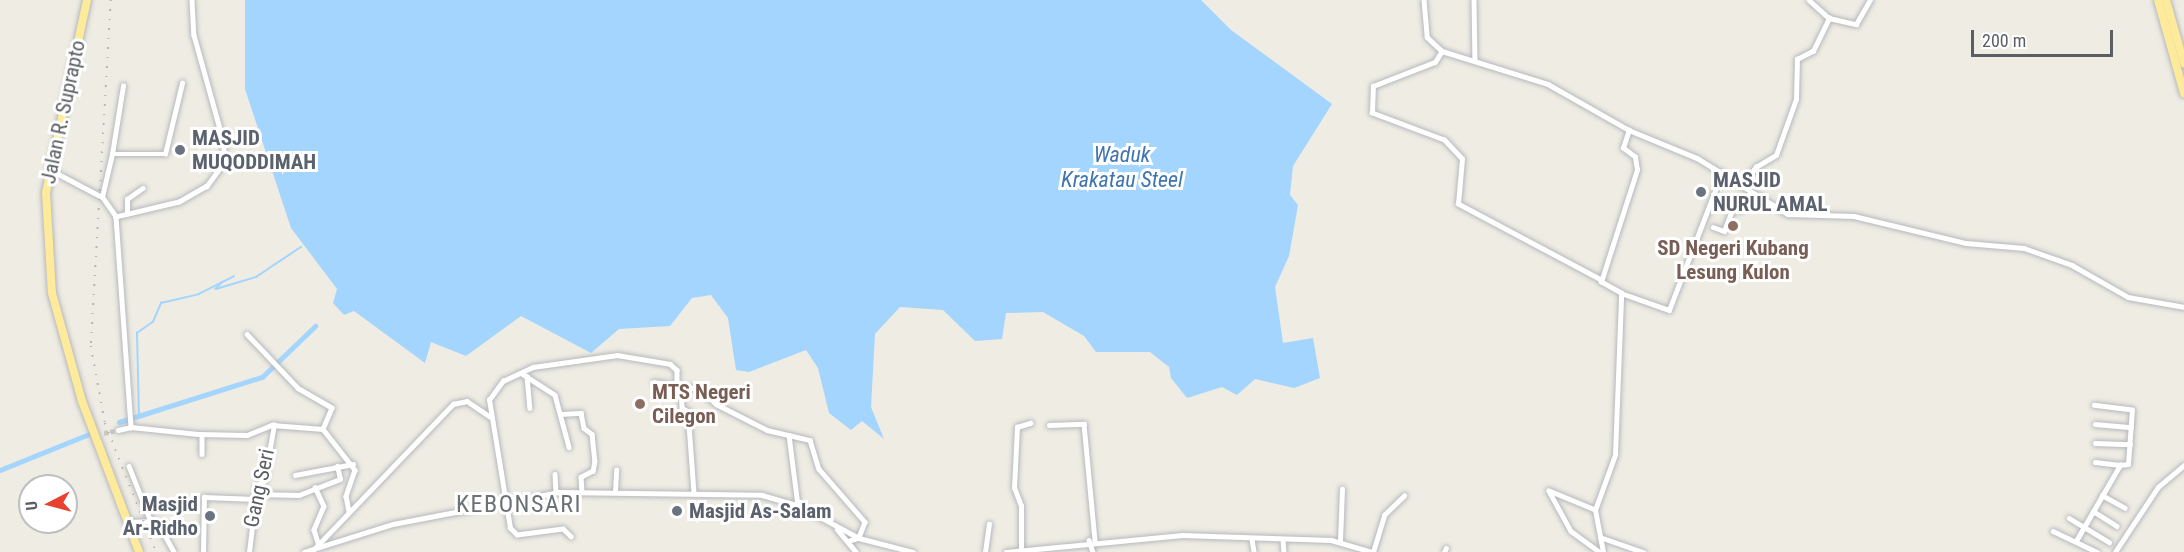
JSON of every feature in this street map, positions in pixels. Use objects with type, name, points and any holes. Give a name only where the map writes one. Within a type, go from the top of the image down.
[{"type":"highway","name":"Jalan R. Suprapto","points":[[87,0],[49,168],[52,292],[82,400],[139,552]]},
{"type":"highway","points":[[2158,0],[2184,93]]},
{"type":"highway","points":[[2166,0],[2184,63]]},
{"type":"street","points":[[116,217],[166,207],[196,194],[219,176],[224,163],[224,143],[194,35],[192,0]]},
{"type":"street","points":[[1424,0],[1427,37],[1442,51],[1548,84],[1629,130],[1722,173],[1788,214],[1854,216],[1966,243],[2024,248],[2072,265],[2128,297],[2184,307]]},
{"type":"street","points":[[1474,0],[1475,61]]},
{"type":"street","points":[[1809,0],[1829,18],[1856,24],[1870,0]]},
{"type":"street","points":[[1742,186],[1756,167],[1776,155],[1796,99],[1797,59],[1813,51],[1829,18]]},
{"type":"street","points":[[1442,51],[1435,62],[1373,86],[1370,111],[1444,140],[1462,159],[1454,198],[1458,204],[1601,280],[1621,293],[1669,310],[1722,173]]},
{"type":"street","points":[[112,154],[165,154],[182,83]]},
{"type":"street","points":[[102,197],[112,154],[123,86]]},
{"type":"street","points":[[1601,280],[1637,170],[1635,157],[1623,148],[1629,130]]},
{"type":"street","points":[[49,168],[102,197],[116,217],[130,424]]},
{"type":"street","points":[[127,214],[127,199],[143,188]]},
{"type":"street","points":[[1713,226],[1724,231],[1732,210],[1740,210],[1751,192]]},
{"type":"street","points":[[1602,552],[1595,510],[1615,455],[1621,293]]},
{"type":"street","points":[[247,334],[288,379],[332,408],[323,429]]},
{"type":"street","points":[[571,537],[563,529],[518,535],[510,528],[489,417],[492,394],[521,373],[617,355],[670,364],[677,370],[682,408],[688,411],[694,493]]},
{"type":"street","points":[[521,373],[551,390],[569,447]]},
{"type":"street","points":[[526,376],[530,408]]},
{"type":"street","points":[[654,381],[700,389],[716,404],[789,435],[811,441],[819,469],[865,522],[860,538]]},
{"type":"street","points":[[314,549],[318,542],[453,404],[467,401],[489,417]]},
{"type":"street","points":[[2094,405],[2130,409],[2131,427],[2128,464],[2095,462]]},
{"type":"street","points":[[560,414],[581,413],[584,428],[592,434],[595,461],[593,471],[581,477],[582,492]]},
{"type":"street","points":[[1020,551],[1021,506],[1014,488],[1017,427],[1030,423]]},
{"type":"street","points":[[118,430],[130,424],[202,434],[247,435],[274,426],[323,429],[353,464],[356,477],[346,500],[349,512]]},
{"type":"street","points":[[1049,424],[1084,424],[1093,552]]},
{"type":"street","points":[[2094,424],[2131,427]]},
{"type":"street","name":"Gang Seri","points":[[249,552],[255,496],[274,426]]},
{"type":"street","points":[[93,432],[104,433]]},
{"type":"street","points":[[202,434],[202,454]]},
{"type":"street","points":[[789,435],[798,505]]},
{"type":"street","points":[[2095,443],[2130,444]]},
{"type":"street","points":[[295,475],[353,464]]},
{"type":"street","points":[[2076,541],[2120,465]]},
{"type":"street","points":[[2115,552],[2158,487],[2184,465]]},
{"type":"street","points":[[129,466],[150,519],[161,526],[174,552]]},
{"type":"street","points":[[203,552],[204,497],[293,496],[340,479],[337,466]]},
{"type":"street","points":[[615,492],[616,470]]},
{"type":"street","points":[[555,474],[556,492]]},
{"type":"street","points":[[315,488],[324,506],[314,530],[318,542]]},
{"type":"street","points":[[1340,541],[1342,489]]},
{"type":"street","points":[[1595,510],[1549,491],[1571,531],[1602,552]]},
{"type":"street","points":[[304,552],[393,524],[506,499],[556,492],[615,492],[756,494],[798,505],[860,538],[913,552]]},
{"type":"street","points":[[2102,495],[2125,508]]},
{"type":"street","points":[[1006,552],[1092,540],[1182,535],[1340,541],[1373,552],[1384,515],[1404,496]]},
{"type":"street","points":[[2093,511],[2117,526]]},
{"type":"street","points":[[2069,518],[2109,542]]},
{"type":"street","points":[[128,522],[150,519]]},
{"type":"street","points":[[985,552],[989,524]]},
{"type":"street","points":[[833,525],[850,542],[856,552]]},
{"type":"street","points":[[2053,531],[2097,552]]},
{"type":"street","points":[[1600,537],[1643,552]]},
{"type":"street","points":[[850,542],[860,538]]},
{"type":"street","points":[[1252,539],[1254,552]]},
{"type":"street","points":[[1283,539],[1284,552]]},
{"type":"water","name":"Waduk Krakatau Steel","points":[[245,0],[1201,0],[1231,30],[1332,104],[1293,166],[1290,195],[1298,205],[1289,256],[1275,287],[1283,343],[1313,338],[1320,378],[1294,388],[1255,379],[1237,395],[1222,387],[1187,398],[1171,378],[1169,367],[1150,352],[1096,352],[1084,336],[1043,312],[1006,313],[1002,339],[975,341],[943,310],[900,307],[875,334],[871,407],[884,439],[862,421],[851,430],[829,413],[818,368],[806,350],[749,372],[736,370],[728,318],[711,295],[692,298],[670,326],[619,329],[591,353],[521,316],[466,356],[431,342],[425,363],[354,311],[344,315],[333,303],[337,289],[291,228],[245,89]]},
{"type":"waterway","points":[[223,282],[216,289],[256,277],[301,247]]},
{"type":"waterway","points":[[139,416],[137,333],[153,322],[161,303],[199,294],[234,276]]},
{"type":"waterway","points":[[119,422],[262,377],[315,326]]},
{"type":"waterway","points":[[0,470],[89,434]]},
{"type":"tunnel","points":[[104,433],[118,430]]},
{"type":"railway","points":[[111,0],[91,346],[105,423],[156,552]]},
{"type":"place","name":"MASJID MUQODDIMAH","points":[[180,150]]},
{"type":"place","name":"MASJID NURUL AMAL","points":[[1701,192]]},
{"type":"place","name":"SD Negeri Kubang Lesung Kulon","points":[[1733,226]]},
{"type":"place","name":"MTS Negeri Cilegon","points":[[640,404]]},
{"type":"place","name":"Masjid As-Salam","points":[[677,511]]},
{"type":"place","name":"Masjid Ar-Ridho","points":[[210,516]]},
{"type":"district","name":"KEBONSARI","points":[[519,505]]}]
